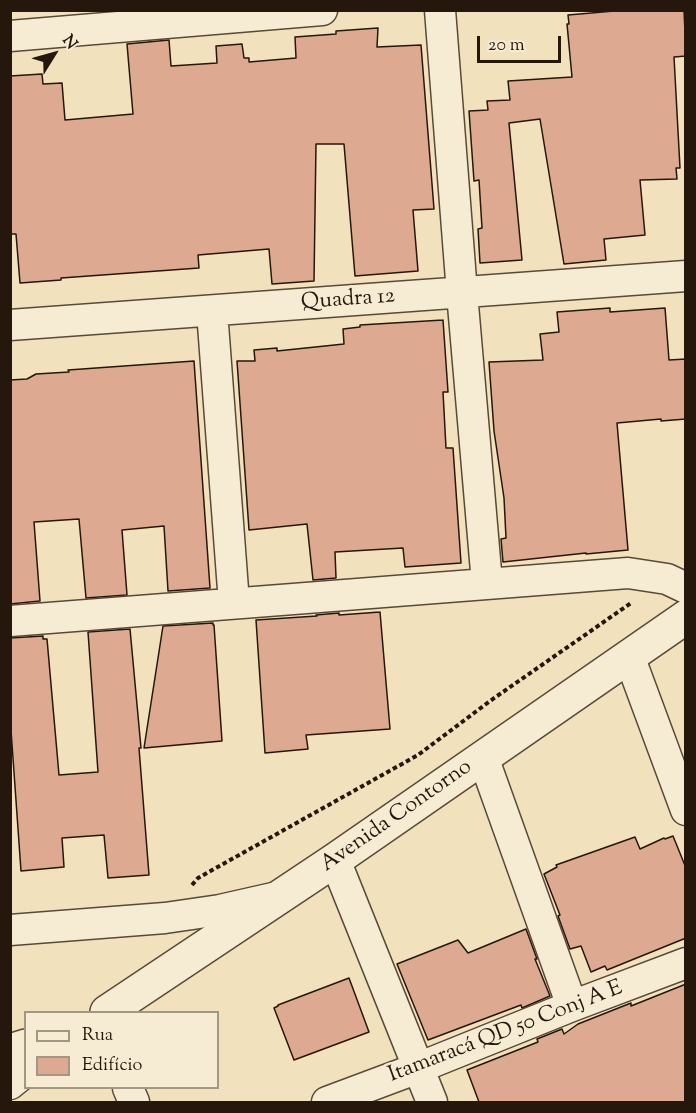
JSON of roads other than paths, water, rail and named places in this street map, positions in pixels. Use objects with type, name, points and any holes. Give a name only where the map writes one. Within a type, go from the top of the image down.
[{"type":"street","points":[[10,36],[189,16],[322,10]]},
{"type":"street","points":[[440,10],[488,583]]},
{"type":"street","name":"Quadra 12","points":[[10,325],[686,276]]},
{"type":"street","points":[[212,311],[234,603]]},
{"type":"street","points":[[10,621],[628,573],[676,584]]},
{"type":"street","name":"Avenida Contorno","points":[[108,1011],[335,860],[686,617]]},
{"type":"street","points":[[629,656],[686,810]]},
{"type":"street","points":[[483,757],[572,1006]]},
{"type":"street","points":[[335,860],[432,1102]]},
{"type":"street","points":[[10,930],[165,918],[220,910],[282,896]]},
{"type":"street","name":"Itamaracá QD 50 Conj A E","points":[[327,1102],[686,963]]},
{"type":"street","points":[[10,1084],[24,1073]]}]
